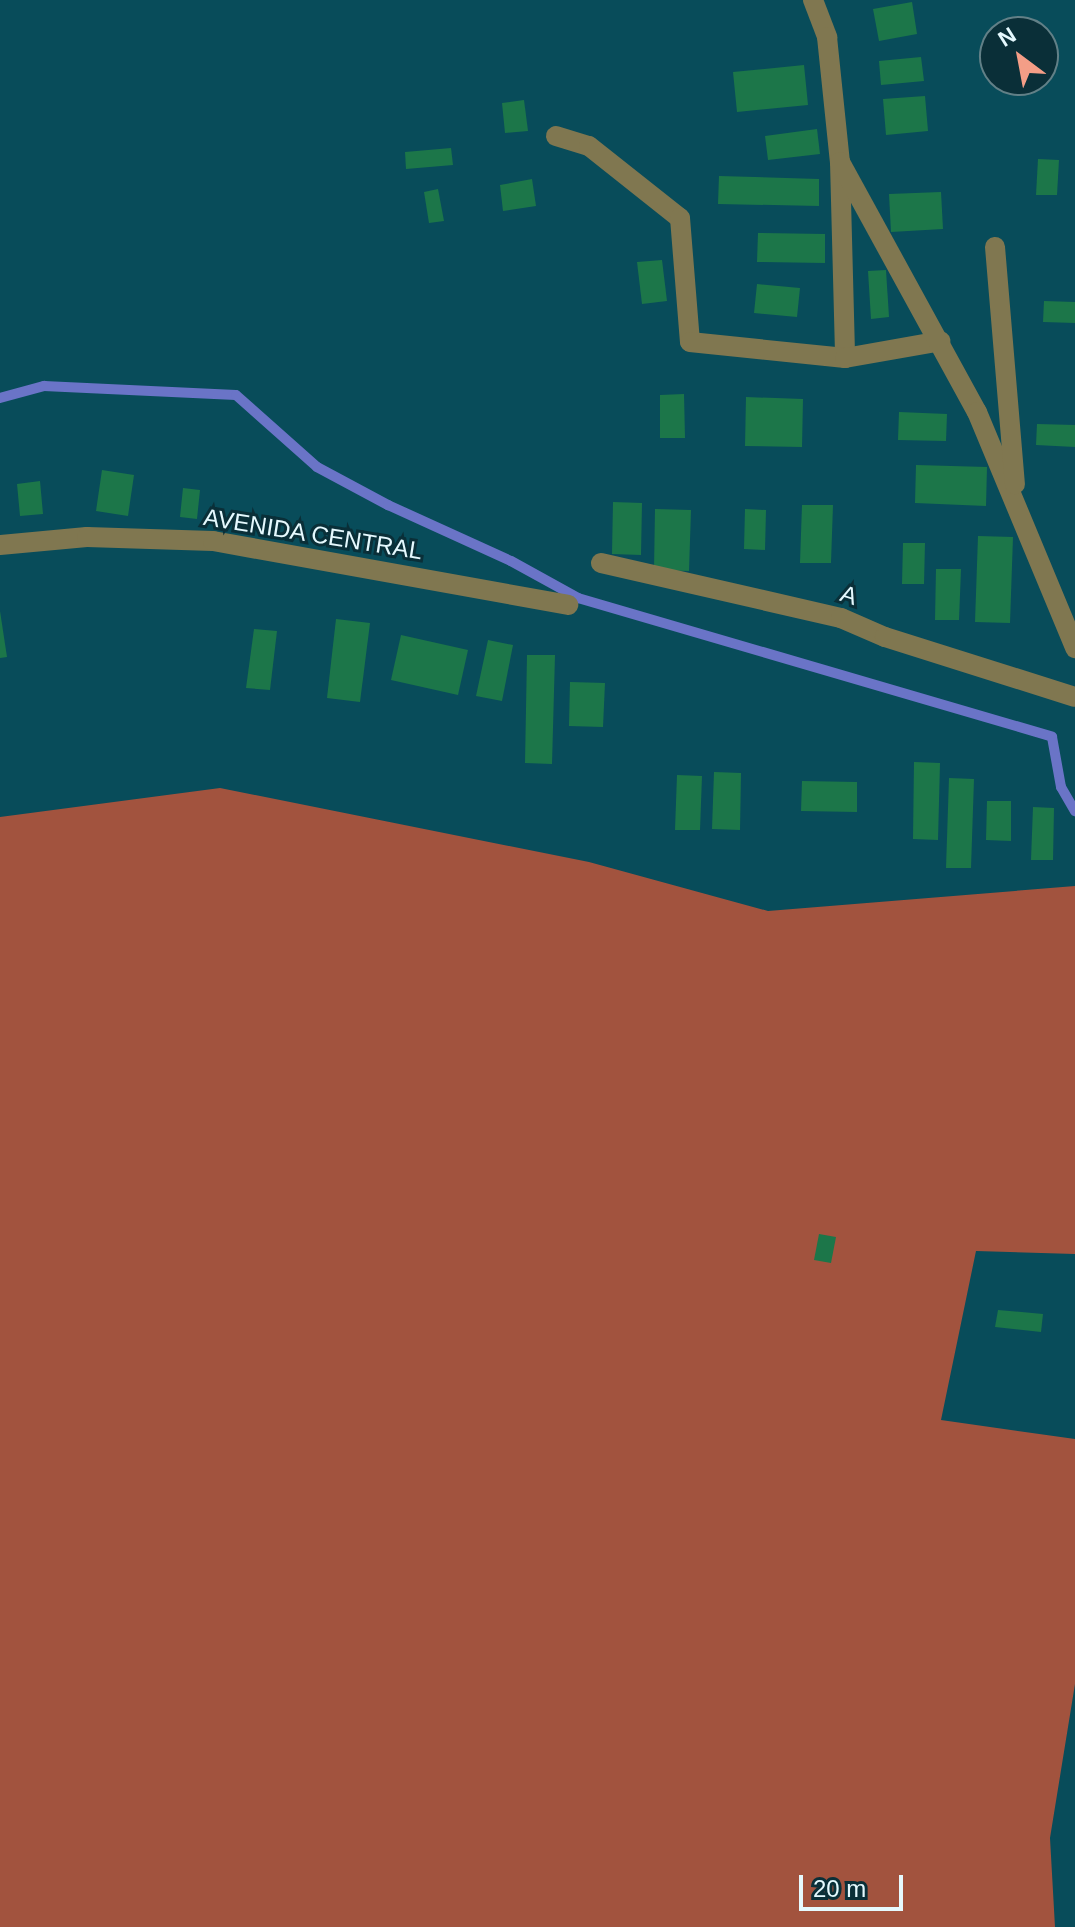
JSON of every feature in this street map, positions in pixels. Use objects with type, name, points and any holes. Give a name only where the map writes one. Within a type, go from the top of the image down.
[{"type":"street","points":[[813,0],[827,37],[840,162],[845,358]]},
{"type":"street","points":[[556,136],[589,146],[680,218],[690,342],[845,358],[941,341]]},
{"type":"street","points":[[840,162],[941,341],[1016,500],[1075,648]]},
{"type":"street","points":[[995,247],[1016,500]]},
{"type":"street","name":"AVENIDA CENTRAL","points":[[0,545],[87,537],[213,541],[568,605]]},
{"type":"street","name":"A","points":[[601,563],[841,618],[885,637],[1075,697]]},
{"type":"shaded area","points":[[220,788],[589,862],[768,911],[1075,886],[1075,1254],[976,1251],[941,1420],[1075,1439],[1075,1684],[1050,1838],[1055,1927],[0,1927],[0,817]]},
{"type":"building","points":[[912,2],[917,34],[879,41],[873,9]]},
{"type":"building","points":[[921,57],[924,81],[881,85],[879,61]]},
{"type":"building","points":[[804,65],[808,105],[737,112],[733,72]]},
{"type":"building","points":[[925,96],[928,131],[886,135],[883,99]]},
{"type":"building","points":[[524,100],[528,131],[505,133],[502,103]]},
{"type":"building","points":[[817,129],[820,154],[768,160],[765,136]]},
{"type":"building","points":[[451,148],[453,165],[406,169],[405,152]]},
{"type":"building","points":[[1038,159],[1059,160],[1057,195],[1036,195]]},
{"type":"building","points":[[719,176],[819,179],[819,206],[718,204]]},
{"type":"building","points":[[532,179],[536,206],[503,211],[500,185]]},
{"type":"building","points":[[438,189],[444,221],[429,223],[424,192]]},
{"type":"building","points":[[941,192],[943,229],[891,232],[889,194]]},
{"type":"building","points":[[758,233],[825,234],[825,263],[757,262]]},
{"type":"building","points":[[662,260],[667,301],[642,304],[637,262]]},
{"type":"building","points":[[886,270],[889,317],[871,319],[868,271]]},
{"type":"building","points":[[757,284],[800,288],[797,317],[754,313]]},
{"type":"building","points":[[1044,301],[1075,302],[1075,323],[1043,322]]},
{"type":"building","points":[[684,394],[685,438],[660,438],[660,395]]},
{"type":"building","points":[[746,397],[803,399],[802,447],[745,446]]},
{"type":"building","points":[[899,412],[947,414],[946,441],[898,440]]},
{"type":"building","points":[[1037,424],[1075,425],[1075,447],[1036,445]]},
{"type":"building","points":[[916,465],[987,467],[986,506],[915,503]]},
{"type":"building","points":[[102,470],[134,475],[128,516],[96,511]]},
{"type":"building","points":[[40,481],[43,514],[20,516],[17,484]]},
{"type":"building","points":[[183,488],[200,490],[197,519],[180,517]]},
{"type":"building","points":[[613,502],[642,503],[641,555],[612,554]]},
{"type":"building","points":[[802,505],[833,505],[831,563],[800,563]]},
{"type":"building","points":[[655,509],[691,510],[689,571],[654,570]]},
{"type":"building","points":[[745,509],[766,510],[765,550],[744,549]]},
{"type":"building","points":[[978,536],[1013,537],[1010,623],[975,622]]},
{"type":"building","points":[[903,543],[925,543],[924,584],[902,584]]},
{"type":"building","points":[[936,569],[961,569],[959,620],[935,620]]},
{"type":"building","points":[[0,611],[7,657],[0,658]]},
{"type":"building","points":[[336,619],[370,623],[360,702],[327,698]]},
{"type":"building","points":[[254,629],[277,631],[270,690],[246,688]]},
{"type":"building","points":[[401,635],[468,650],[458,695],[391,680]]},
{"type":"building","points":[[488,640],[513,645],[502,701],[476,696]]},
{"type":"building","points":[[527,655],[555,655],[552,764],[525,763]]},
{"type":"building","points":[[570,682],[605,683],[603,727],[569,726]]},
{"type":"building","points":[[914,762],[940,763],[938,840],[913,839]]},
{"type":"building","points":[[714,772],[741,773],[740,830],[712,829]]},
{"type":"building","points":[[677,775],[702,776],[700,830],[675,830]]},
{"type":"building","points":[[949,778],[974,779],[971,868],[946,868]]},
{"type":"building","points":[[802,781],[857,782],[857,812],[801,811]]},
{"type":"building","points":[[987,801],[1011,801],[1011,841],[986,840]]},
{"type":"building","points":[[1033,807],[1054,808],[1053,860],[1031,860]]},
{"type":"building","points":[[819,1234],[836,1237],[831,1263],[814,1260]]},
{"type":"building","points":[[998,1310],[1043,1314],[1041,1332],[995,1327]]},
{"type":"waterway","points":[[0,398],[44,386],[236,395],[317,467],[388,505],[511,561],[578,598],[1052,737],[1061,787],[1075,811]]}]
